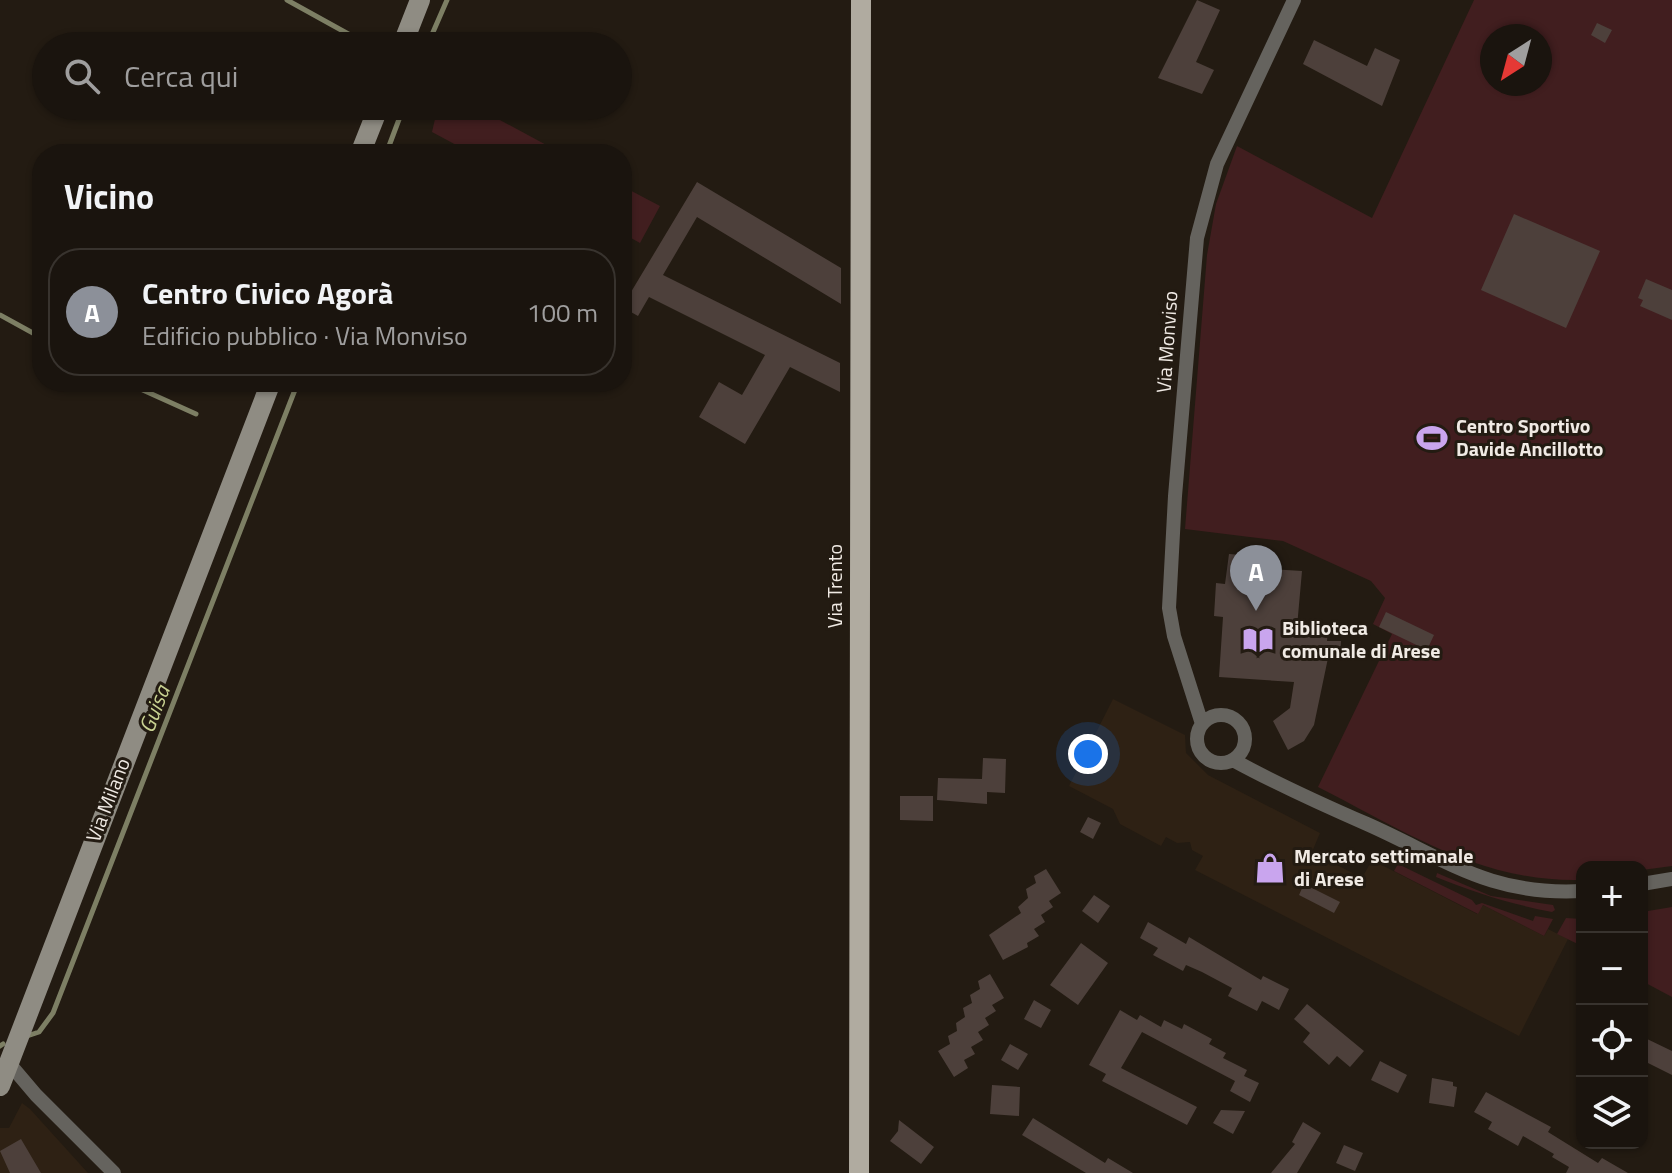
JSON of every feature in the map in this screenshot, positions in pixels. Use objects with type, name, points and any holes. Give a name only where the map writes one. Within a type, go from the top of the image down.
[{"type":"main road","name":"Via Trento","points":[[859,1173],[861,0]]},
{"type":"street","points":[[407,32],[420,0]]},
{"type":"street","name":"Via Monviso","points":[[1207,720],[1196,704],[1174,636],[1169,599],[1197,238],[1210,180],[1294,0]]},
{"type":"street","points":[[364,144],[373,120]]},
{"type":"street","name":"Via Milano","points":[[0,1086],[267,392]]},
{"type":"street","points":[[1226,716],[1239,724],[1245,737],[1237,756],[1214,762],[1203,756],[1197,740],[1207,720],[1226,716]]},
{"type":"street","points":[[1237,756],[1254,772],[1475,877],[1536,891],[1576,891]]},
{"type":"street","points":[[1648,883],[1672,879]]},
{"type":"street","points":[[8,1062],[36,1095],[114,1173]]},
{"type":"shaded area","name":"Centro Sportivo Davide Ancillotto","points":[[1474,0],[1672,0],[1672,866],[1648,869],[1648,861],[1576,861],[1576,880],[1509,872],[1444,851],[1318,787],[1392,634],[1373,624],[1385,598],[1371,581],[1283,541],[1185,529],[1207,255],[1216,204],[1237,146],[1372,218]]},
{"type":"shaded area","points":[[435,120],[500,120],[544,144],[454,144],[432,132]]},
{"type":"shaded area","points":[[632,191],[660,206],[640,243],[632,239]]},
{"type":"shaded area","name":"Mercato settimanale di Arese","points":[[1113,699],[1185,735],[1186,753],[1208,775],[1320,833],[1312,852],[1362,878],[1372,860],[1477,914],[1483,905],[1544,936],[1548,929],[1568,939],[1519,1036],[1195,870],[1203,856],[1192,850],[1190,842],[1177,843],[1166,837],[1161,846],[1120,824],[1113,809],[1069,786]]},
{"type":"shaded area","points":[[1398,864],[1472,900],[1476,905],[1482,903],[1533,921],[1535,916],[1553,919],[1544,936],[1483,905],[1478,914],[1394,871]]},
{"type":"shaded area","points":[[1437,873],[1491,896],[1553,905],[1555,910],[1552,912],[1493,898],[1436,877]]},
{"type":"shaded area","points":[[1672,907],[1672,997],[1648,984],[1648,911]]},
{"type":"shaded area","points":[[1566,918],[1576,919],[1576,943],[1557,934]]},
{"type":"shaded area","points":[[22,1103],[88,1173],[0,1173],[0,1128],[9,1128]]},
{"type":"building","points":[[1197,0],[1220,10],[1196,62],[1214,70],[1202,94],[1158,78]]},
{"type":"building","points":[[1597,23],[1612,30],[1605,43],[1591,35]]},
{"type":"building","points":[[1314,40],[1367,66],[1375,48],[1400,60],[1382,106],[1303,64]]},
{"type":"building","points":[[697,182],[841,268],[841,304],[697,217],[663,275],[840,363],[840,392],[790,367],[745,444],[699,417],[719,382],[742,395],[765,355],[649,297],[638,316],[632,313],[632,290]]},
{"type":"building","points":[[1514,214],[1600,251],[1566,328],[1481,290]]},
{"type":"building","points":[[1646,279],[1672,290],[1672,320],[1640,306],[1643,300],[1638,298]]},
{"type":"building","points":[[1229,554],[1256,556],[1255,568],[1302,571],[1297,627],[1328,628],[1327,641],[1341,641],[1340,659],[1328,658],[1314,725],[1304,741],[1288,750],[1273,721],[1290,708],[1294,682],[1219,677],[1223,617],[1214,616],[1216,583],[1225,584]]},
{"type":"building","points":[[1386,612],[1434,635],[1427,650],[1379,627]]},
{"type":"building","points":[[983,758],[1006,759],[1005,793],[987,792],[987,804],[937,800],[938,778],[982,779]]},
{"type":"building","points":[[900,796],[933,796],[933,821],[900,820]]},
{"type":"building","points":[[1088,817],[1101,823],[1093,839],[1080,832]]},
{"type":"building","points":[[1046,869],[1061,893],[1049,901],[1053,907],[1041,915],[1045,922],[1034,929],[1039,936],[1027,943],[1028,947],[1003,960],[989,935],[1021,913],[1018,907],[1028,898],[1026,889],[1036,883],[1034,876]]},
{"type":"building","points":[[1304,884],[1340,902],[1334,913],[1299,895]]},
{"type":"building","points":[[1094,895],[1110,906],[1098,923],[1082,911]]},
{"type":"building","points":[[1148,922],[1186,944],[1189,937],[1261,980],[1263,976],[1289,989],[1279,1010],[1262,1001],[1257,1011],[1228,996],[1232,988],[1186,965],[1183,971],[1153,955],[1158,948],[1140,938]]},
{"type":"building","points":[[1081,943],[1108,963],[1078,1005],[1050,985]]},
{"type":"building","points":[[990,974],[1004,998],[992,1005],[996,1011],[985,1018],[989,1025],[978,1032],[983,1040],[971,1047],[975,1054],[964,1060],[968,1068],[954,1077],[938,1051],[950,1044],[948,1036],[957,1031],[956,1023],[965,1017],[963,1008],[972,1003],[970,995],[980,989],[978,981]]},
{"type":"building","points":[[1034,1000],[1051,1010],[1041,1028],[1024,1019]]},
{"type":"building","points":[[1307,1004],[1364,1051],[1350,1067],[1337,1056],[1329,1065],[1303,1042],[1310,1033],[1294,1019]]},
{"type":"building","points":[[1120,1010],[1137,1020],[1140,1015],[1161,1027],[1164,1020],[1182,1029],[1184,1024],[1212,1039],[1209,1044],[1226,1053],[1223,1058],[1247,1070],[1244,1076],[1259,1083],[1250,1102],[1230,1091],[1235,1081],[1142,1032],[1121,1068],[1197,1107],[1187,1125],[1102,1081],[1106,1074],[1089,1065]]},
{"type":"building","points":[[1648,1039],[1672,1051],[1672,1075],[1648,1063]]},
{"type":"building","points":[[1010,1044],[1028,1054],[1018,1070],[1001,1060]]},
{"type":"building","points":[[1380,1061],[1407,1075],[1398,1093],[1371,1080]]},
{"type":"building","points":[[1432,1078],[1453,1082],[1453,1086],[1457,1087],[1454,1107],[1429,1103]]},
{"type":"building","points":[[992,1085],[1020,1087],[1019,1116],[990,1114]]},
{"type":"building","points":[[1486,1092],[1551,1127],[1548,1132],[1598,1163],[1602,1158],[1628,1173],[1566,1173],[1569,1167],[1552,1157],[1554,1154],[1523,1136],[1518,1146],[1488,1129],[1492,1122],[1474,1112]]},
{"type":"building","points":[[1221,1110],[1245,1111],[1233,1134],[1213,1123]]},
{"type":"building","points":[[1033,1118],[1105,1163],[1108,1158],[1133,1173],[1086,1173],[1022,1135]]},
{"type":"building","points":[[899,1120],[934,1147],[921,1164],[890,1141],[898,1131]]},
{"type":"building","points":[[1303,1122],[1321,1133],[1297,1173],[1271,1173],[1295,1144],[1292,1142]]},
{"type":"building","points":[[21,1139],[41,1173],[10,1173],[0,1151]]},
{"type":"building","points":[[1344,1145],[1363,1153],[1355,1171],[1336,1163]]},
{"type":"waterway","points":[[287,0],[345,32]]},
{"type":"waterway","name":"Guisa","points":[[433,32],[447,0]]},
{"type":"waterway","name":"Guisa","points":[[390,144],[399,120]]},
{"type":"waterway","points":[[0,315],[32,333]]},
{"type":"waterway","points":[[147,392],[196,414]]},
{"type":"waterway","name":"Guisa","points":[[27,1036],[39,1032],[53,1013],[294,392]]},
{"type":"place","name":"Centro Sportivo Davide Ancillotto","points":[[1432,438]]},
{"type":"place","name":"Centro Civico Agorà","points":[[1256,611]]},
{"type":"place","name":"Biblioteca comunale di Arese","points":[[1258,640]]},
{"type":"place","name":"Mercato settimanale di Arese","points":[[1270,868]]}]
